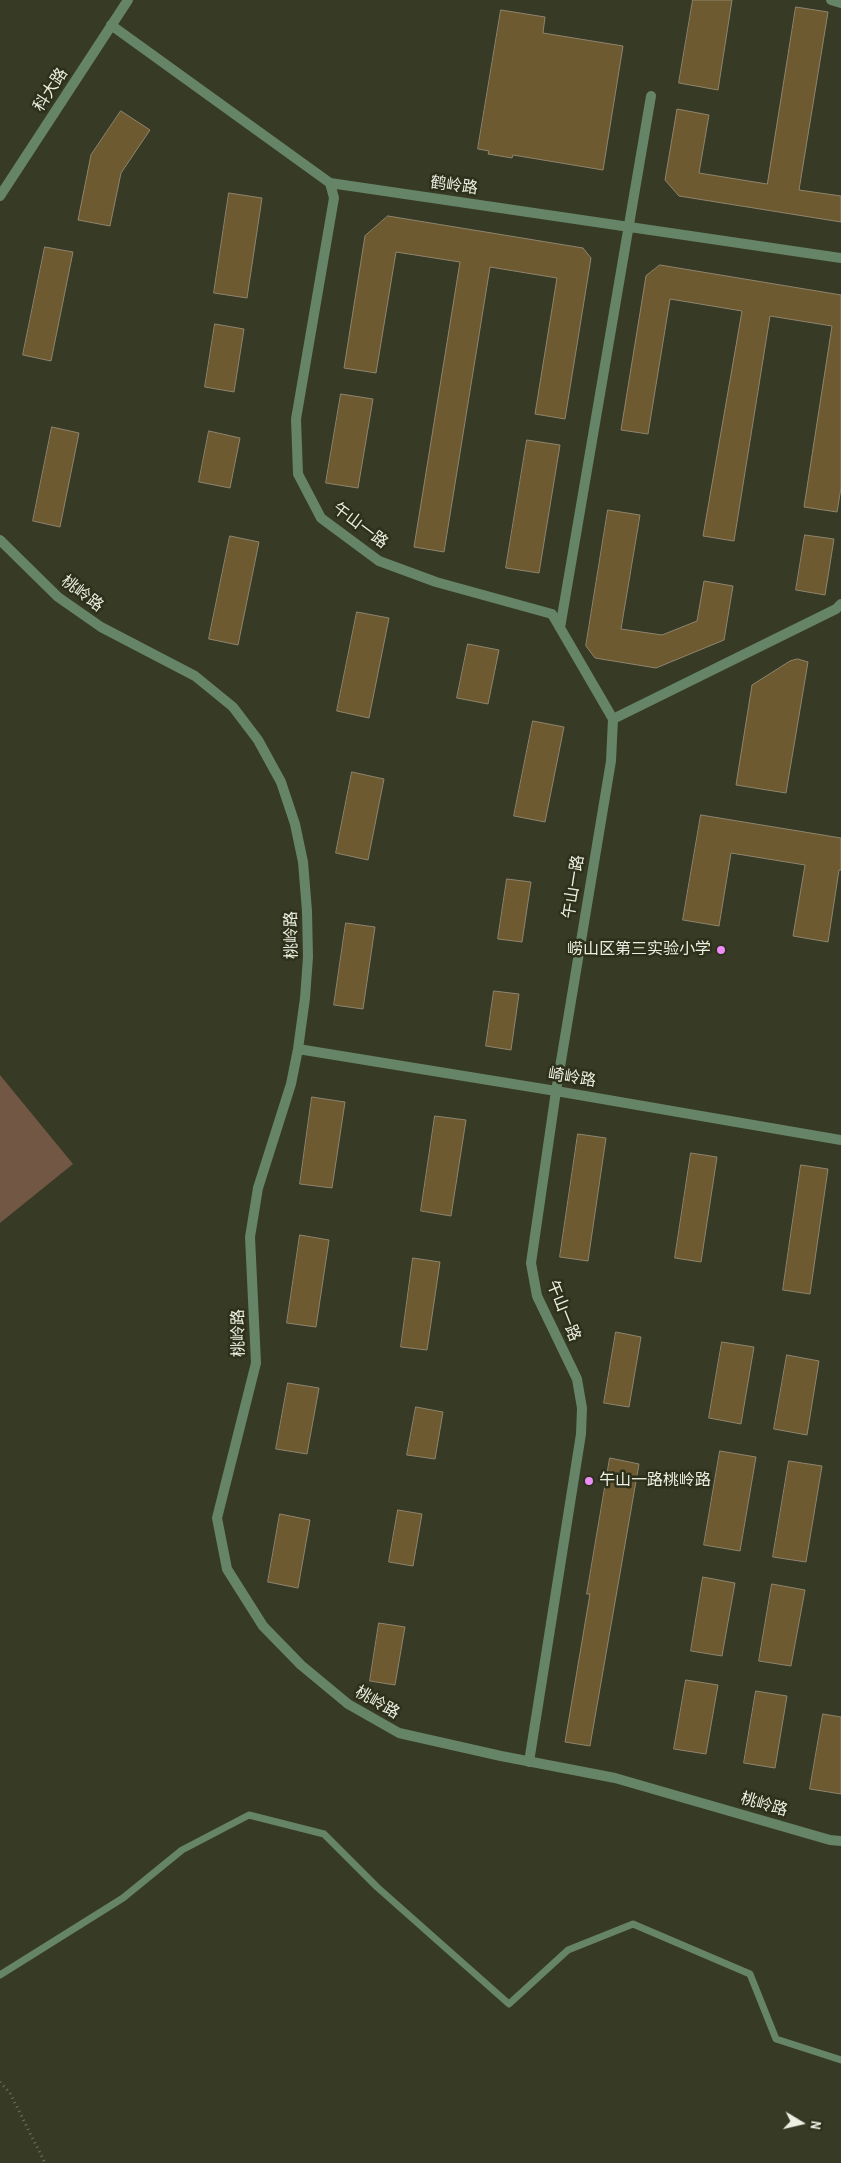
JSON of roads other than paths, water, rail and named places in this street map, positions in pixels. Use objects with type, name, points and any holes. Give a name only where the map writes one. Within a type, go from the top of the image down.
[{"type":"street","name":"科大路","points":[[0,196],[128,0]]},
{"type":"street","points":[[831,0],[841,3]]},
{"type":"street","name":"鹤岭路","points":[[111,25],[330,183],[841,258]]},
{"type":"street","points":[[560,628],[651,96]]},
{"type":"street","name":"午山一路","points":[[330,183],[334,198],[296,419],[298,474],[321,518],[379,561],[436,582],[552,614],[613,719],[611,761],[556,1090],[531,1264],[537,1296],[577,1379],[582,1408],[581,1434],[529,1762]]},
{"type":"street","name":"桃岭路","points":[[0,540],[58,597],[101,627],[195,676],[233,707],[258,740],[281,782],[294,824],[303,862],[308,957],[298,1049],[291,1084],[258,1188],[250,1237],[256,1363],[217,1518],[227,1569],[263,1626],[301,1665],[348,1704],[399,1733],[529,1762],[615,1778],[830,1840],[841,1841]]},
{"type":"street","points":[[613,719],[836,609],[841,604]]},
{"type":"street","name":"崎岭路","points":[[298,1049],[556,1090],[841,1140]]},
{"type":"lane","points":[[0,1975],[123,1898],[182,1850],[248,1815],[324,1834],[377,1887],[509,2004],[568,1950],[633,1924],[750,1974],[776,2038],[841,2060]]},
{"type":"place","name":"崂山区第三实验小学","points":[[721,950]]},
{"type":"place","name":"午山一路桃岭路","points":[[589,1481]]}]
